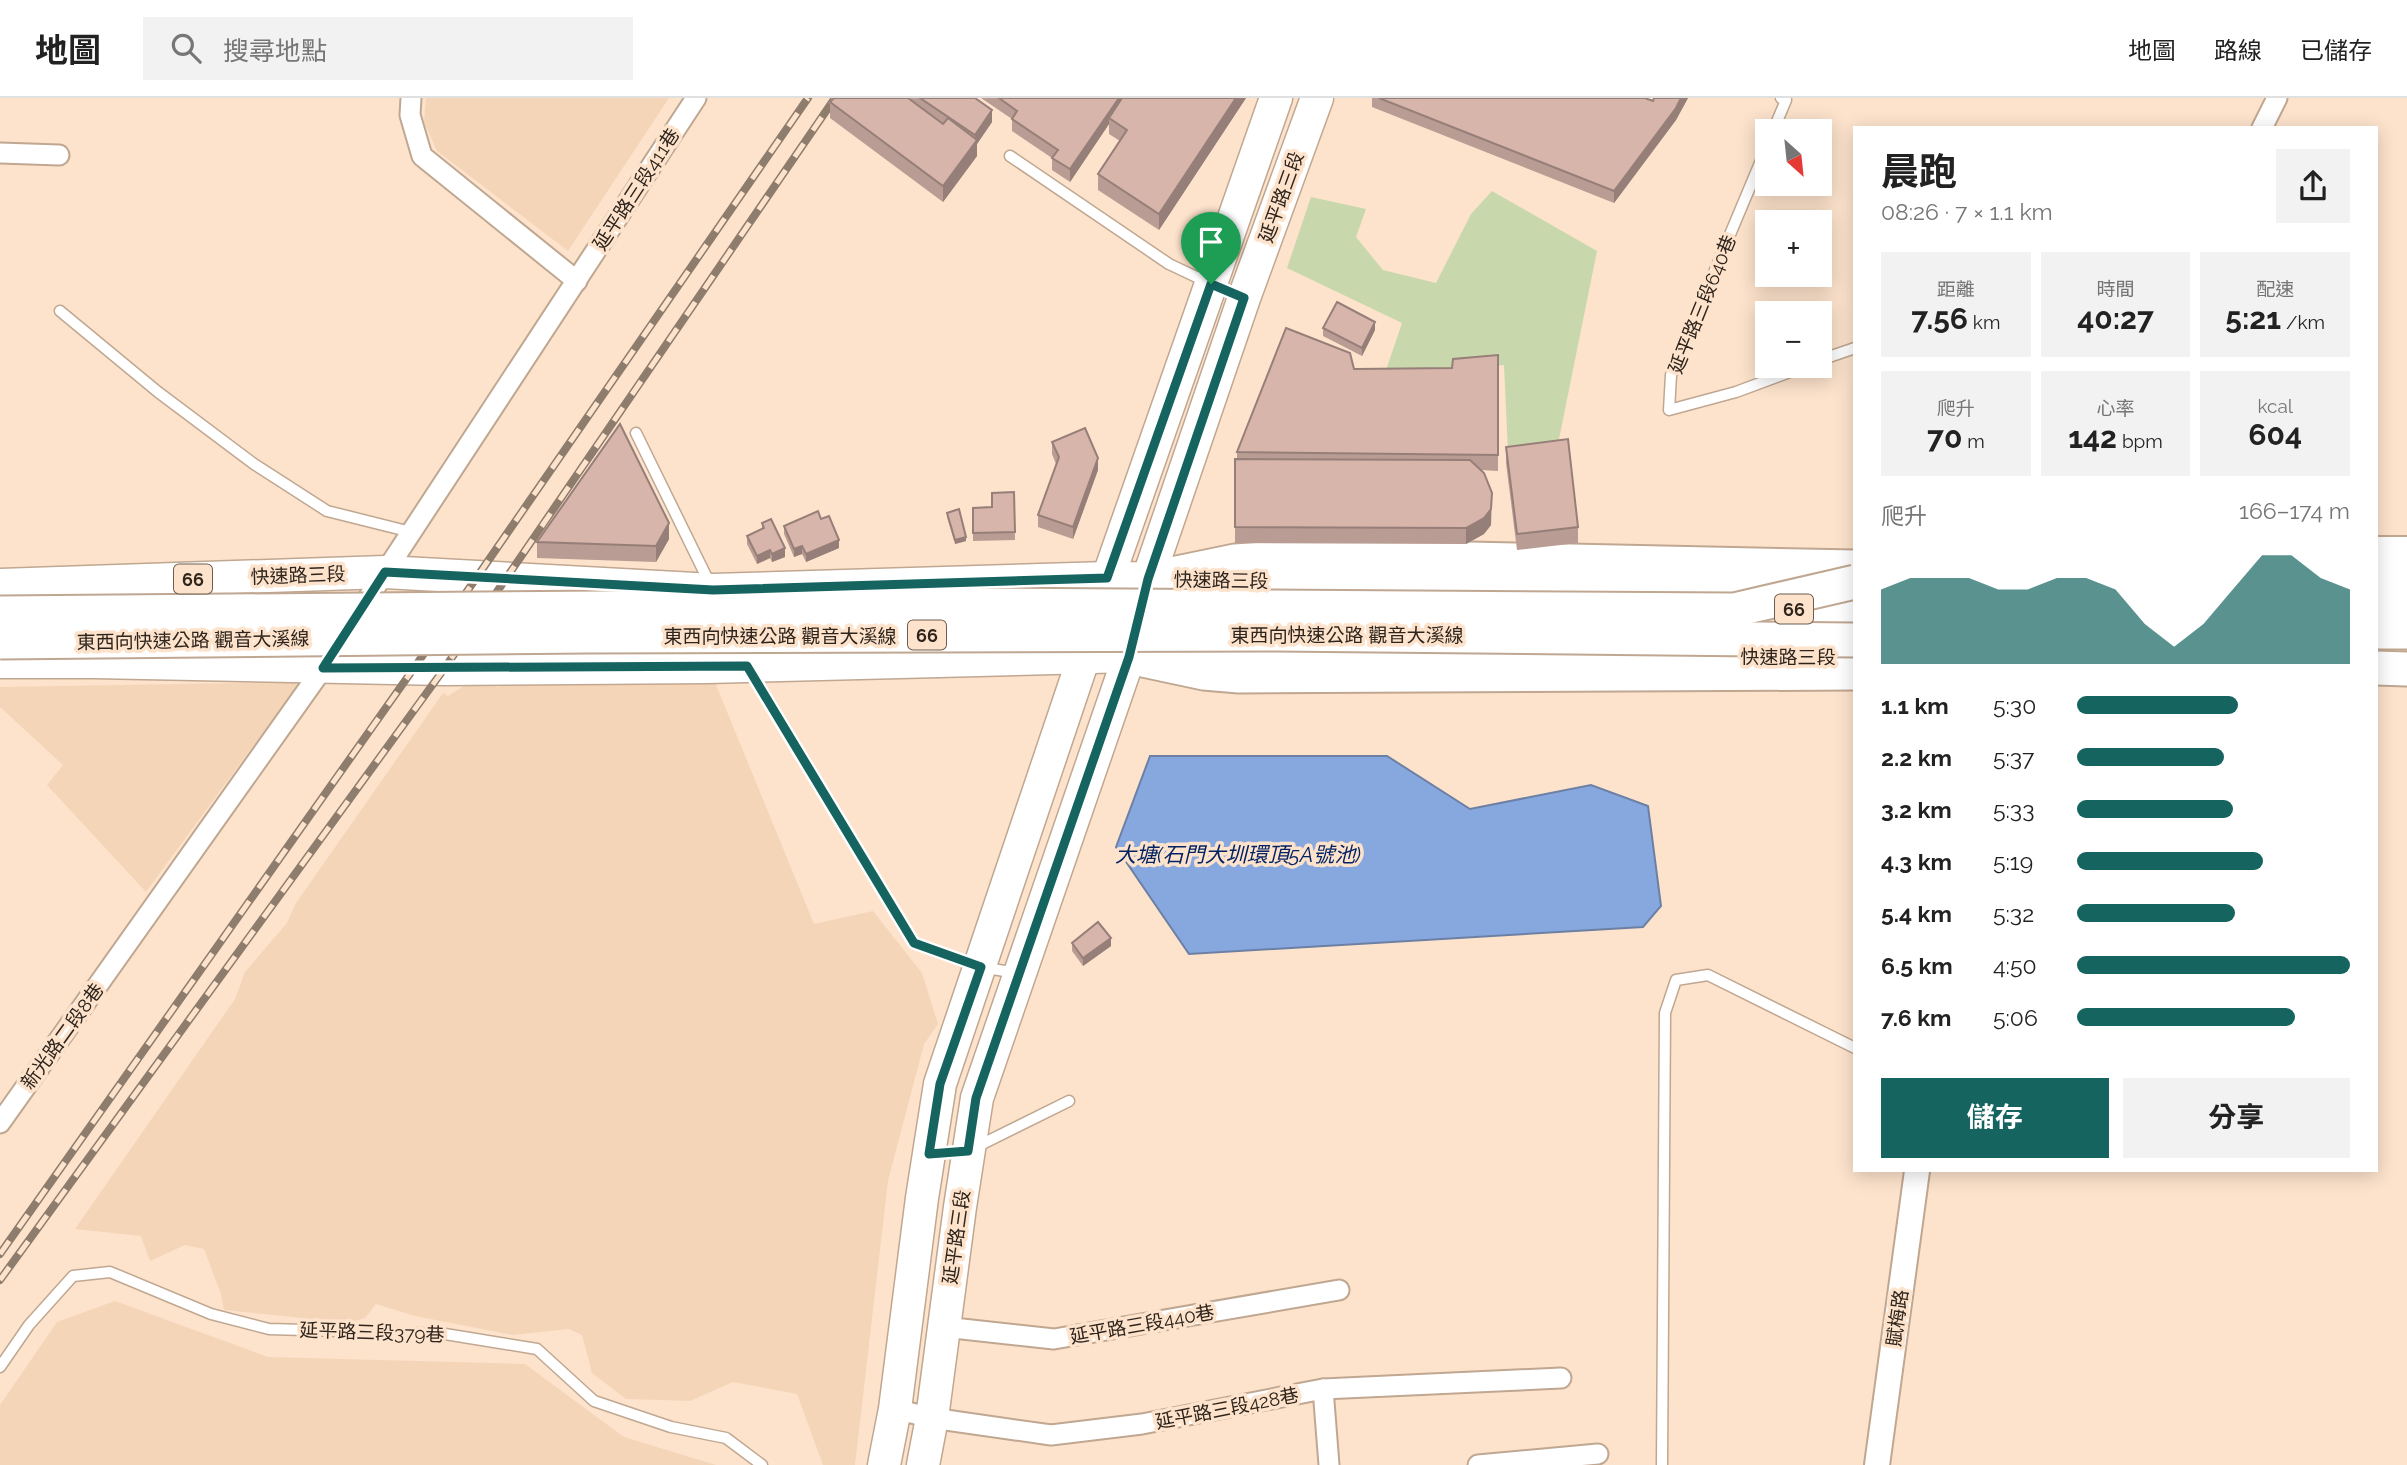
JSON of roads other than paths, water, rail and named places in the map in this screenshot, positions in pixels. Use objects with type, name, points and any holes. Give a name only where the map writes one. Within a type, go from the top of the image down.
[{"type":"highway","points":[[1148,579],[1236,561],[1282,558],[1853,567]]},
{"type":"highway","points":[[2378,572],[2407,571]]},
{"type":"highway","points":[[1734,610],[1853,583]]},
{"type":"highway","points":[[2378,603],[2407,602]]},
{"type":"highway","name":"東西向快速公路 觀音大溪線","points":[[0,613],[964,606],[1853,609]]},
{"type":"highway","points":[[2378,632],[2407,632]]},
{"type":"highway","name":"東西向快速公路 觀音大溪線","points":[[0,642],[573,636],[1261,634],[1853,640]]},
{"type":"highway","points":[[1129,657],[1204,673],[1239,676],[1853,673]]},
{"type":"main road","name":"延平路三段","points":[[884,1465],[895,1409],[940,1084],[1084,657],[1107,578],[1276,98]]},
{"type":"main road","name":"延平路三段","points":[[923,1465],[932,1418],[976,1098],[1129,657],[1148,579],[1244,298],[1317,98]]},
{"type":"main road","points":[[1211,284],[1244,298]]},
{"type":"main road","name":"快速路三段","points":[[13,584],[385,572],[718,603],[894,585],[1107,578],[1853,583]]},
{"type":"main road","points":[[2378,585],[2407,585]]},
{"type":"main road","name":"快速路三段","points":[[0,662],[458,669],[741,653],[885,662],[1196,655],[1853,658]]},
{"type":"street","points":[[411,98],[410,115],[422,156],[577,281]]},
{"type":"street","name":"延平路三段411巷","points":[[385,572],[696,98]]},
{"type":"street","points":[[2263,126],[2277,98]]},
{"type":"street","points":[[0,153],[59,155]]},
{"type":"street","points":[[2378,550],[2407,549]]},
{"type":"street","name":"新光路二段8巷","points":[[0,1123],[323,668],[385,572]]},
{"type":"street","points":[[13,584],[94,662]]},
{"type":"street","points":[[885,662],[894,585]]},
{"type":"street","name":"賦梅路","points":[[1877,1465],[1917,1172]]},
{"type":"street","name":"延平路三段440巷","points":[[944,1326],[1054,1339],[1339,1290]]},
{"type":"street","name":"延平路三段428巷","points":[[895,1409],[932,1418],[1051,1435],[1142,1424],[1323,1389],[1561,1378]]},
{"type":"street","points":[[1323,1389],[1329,1465]]},
{"type":"street","points":[[1478,1465],[1598,1454]]},
{"type":"lane","points":[[1778,119],[1786,100],[1782,98]]},
{"type":"lane","points":[[1010,156],[1169,264],[1211,284]]},
{"type":"lane","name":"延平路三段640巷","points":[[1755,176],[1671,375],[1668,410],[1736,392],[1773,378]]},
{"type":"lane","points":[[60,311],[158,392],[254,464],[327,511],[411,532]]},
{"type":"lane","points":[[1832,356],[1853,349]]},
{"type":"lane","points":[[636,433],[718,603]]},
{"type":"lane","points":[[730,628],[741,653],[914,943],[981,967],[1019,974]]},
{"type":"lane","points":[[1662,1465],[1665,1013],[1676,980],[1708,975],[1853,1047]]},
{"type":"lane","points":[[929,1154],[968,1151],[1069,1101]]},
{"type":"lane","name":"延平路三段379巷","points":[[0,1367],[29,1325],[74,1276],[110,1272],[211,1314],[269,1329],[445,1334],[537,1349],[594,1401],[671,1427],[726,1438],[762,1465]]},
{"type":"water","name":"大塘(石門大圳環頂5A號池)","points":[[1150,756],[1387,756],[1470,809],[1591,785],[1648,806],[1661,906],[1643,927],[1189,954],[1116,847]]},
{"type":"railway","points":[[0,1254],[414,668],[808,98]]},
{"type":"railway","points":[[0,1280],[444,669],[835,98]]}]
